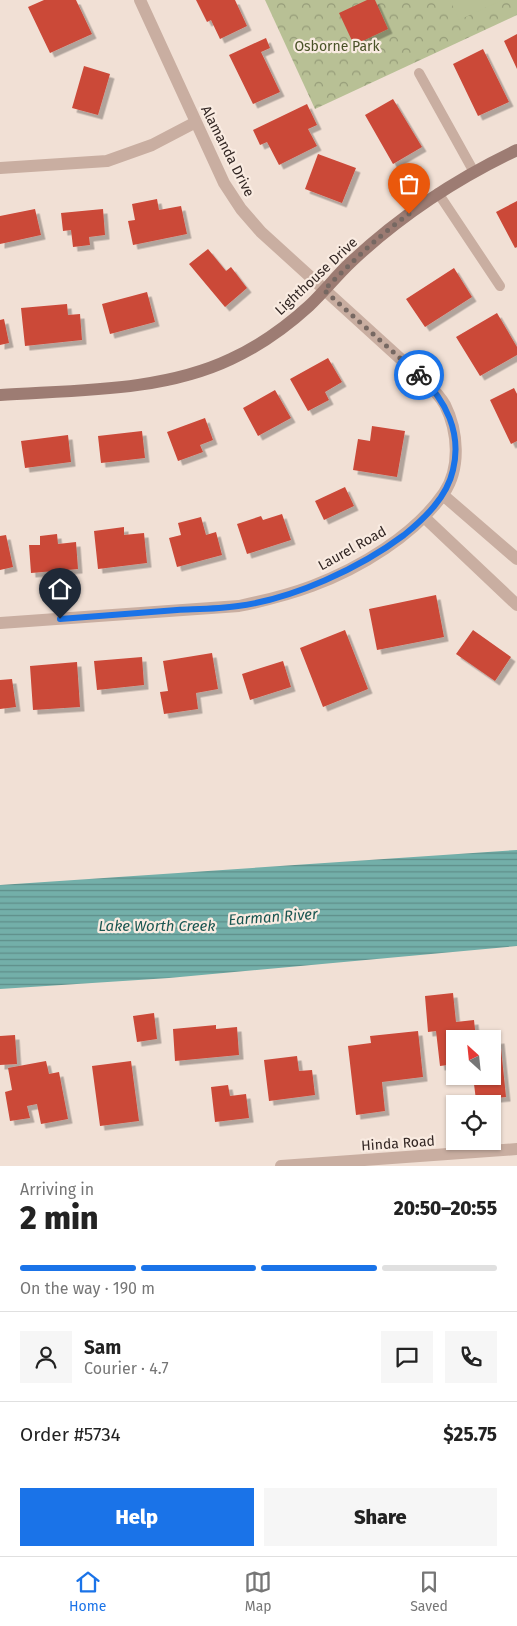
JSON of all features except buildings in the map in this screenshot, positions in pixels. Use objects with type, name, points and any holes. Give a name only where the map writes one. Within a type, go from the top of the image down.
[{"type":"street","name":"Alamanda Drive","points":[[140,0],[224,183],[241,209],[261,232],[324,290]]},
{"type":"street","points":[[0,168],[107,161],[152,145],[196,122]]},
{"type":"street","name":"Lighthouse Drive","points":[[0,395],[139,385],[179,378],[205,370],[238,355],[277,332],[309,306],[351,262],[394,225],[438,193],[517,150]]},
{"type":"street","name":"Laurel Road","points":[[0,623],[239,606],[269,600],[313,586],[355,566],[394,542],[424,517],[443,495],[451,478],[456,448],[454,433],[444,405],[426,382],[324,290]]},
{"type":"street","points":[[443,495],[517,559]]},
{"type":"street","points":[[424,517],[517,605]]},
{"type":"street","name":"Hinda Road","points":[[281,1166],[517,1149]]},
{"type":"lane","points":[[419,72],[474,172]]},
{"type":"lane","points":[[438,193],[500,286]]},
{"type":"green space","name":"Osborne Park","points":[[265,0],[517,0],[517,15],[315,109]]},
{"type":"green space","points":[[450,0],[502,0],[459,20]]},
{"type":"water","name":"Lake Worth Creek","points":[[517,850],[517,946],[169,978],[0,989],[0,885]]},
{"type":"way so far","points":[[409,214],[351,262],[324,290],[419,375]]},
{"type":"route","points":[[60,619],[239,606],[269,600],[313,586],[355,566],[394,542],[418,523],[445,492],[455,464],[456,448],[450,418],[436,392],[419,375]]},
{"type":"water label","name":"Earman River","points":[[273,917]]}]
